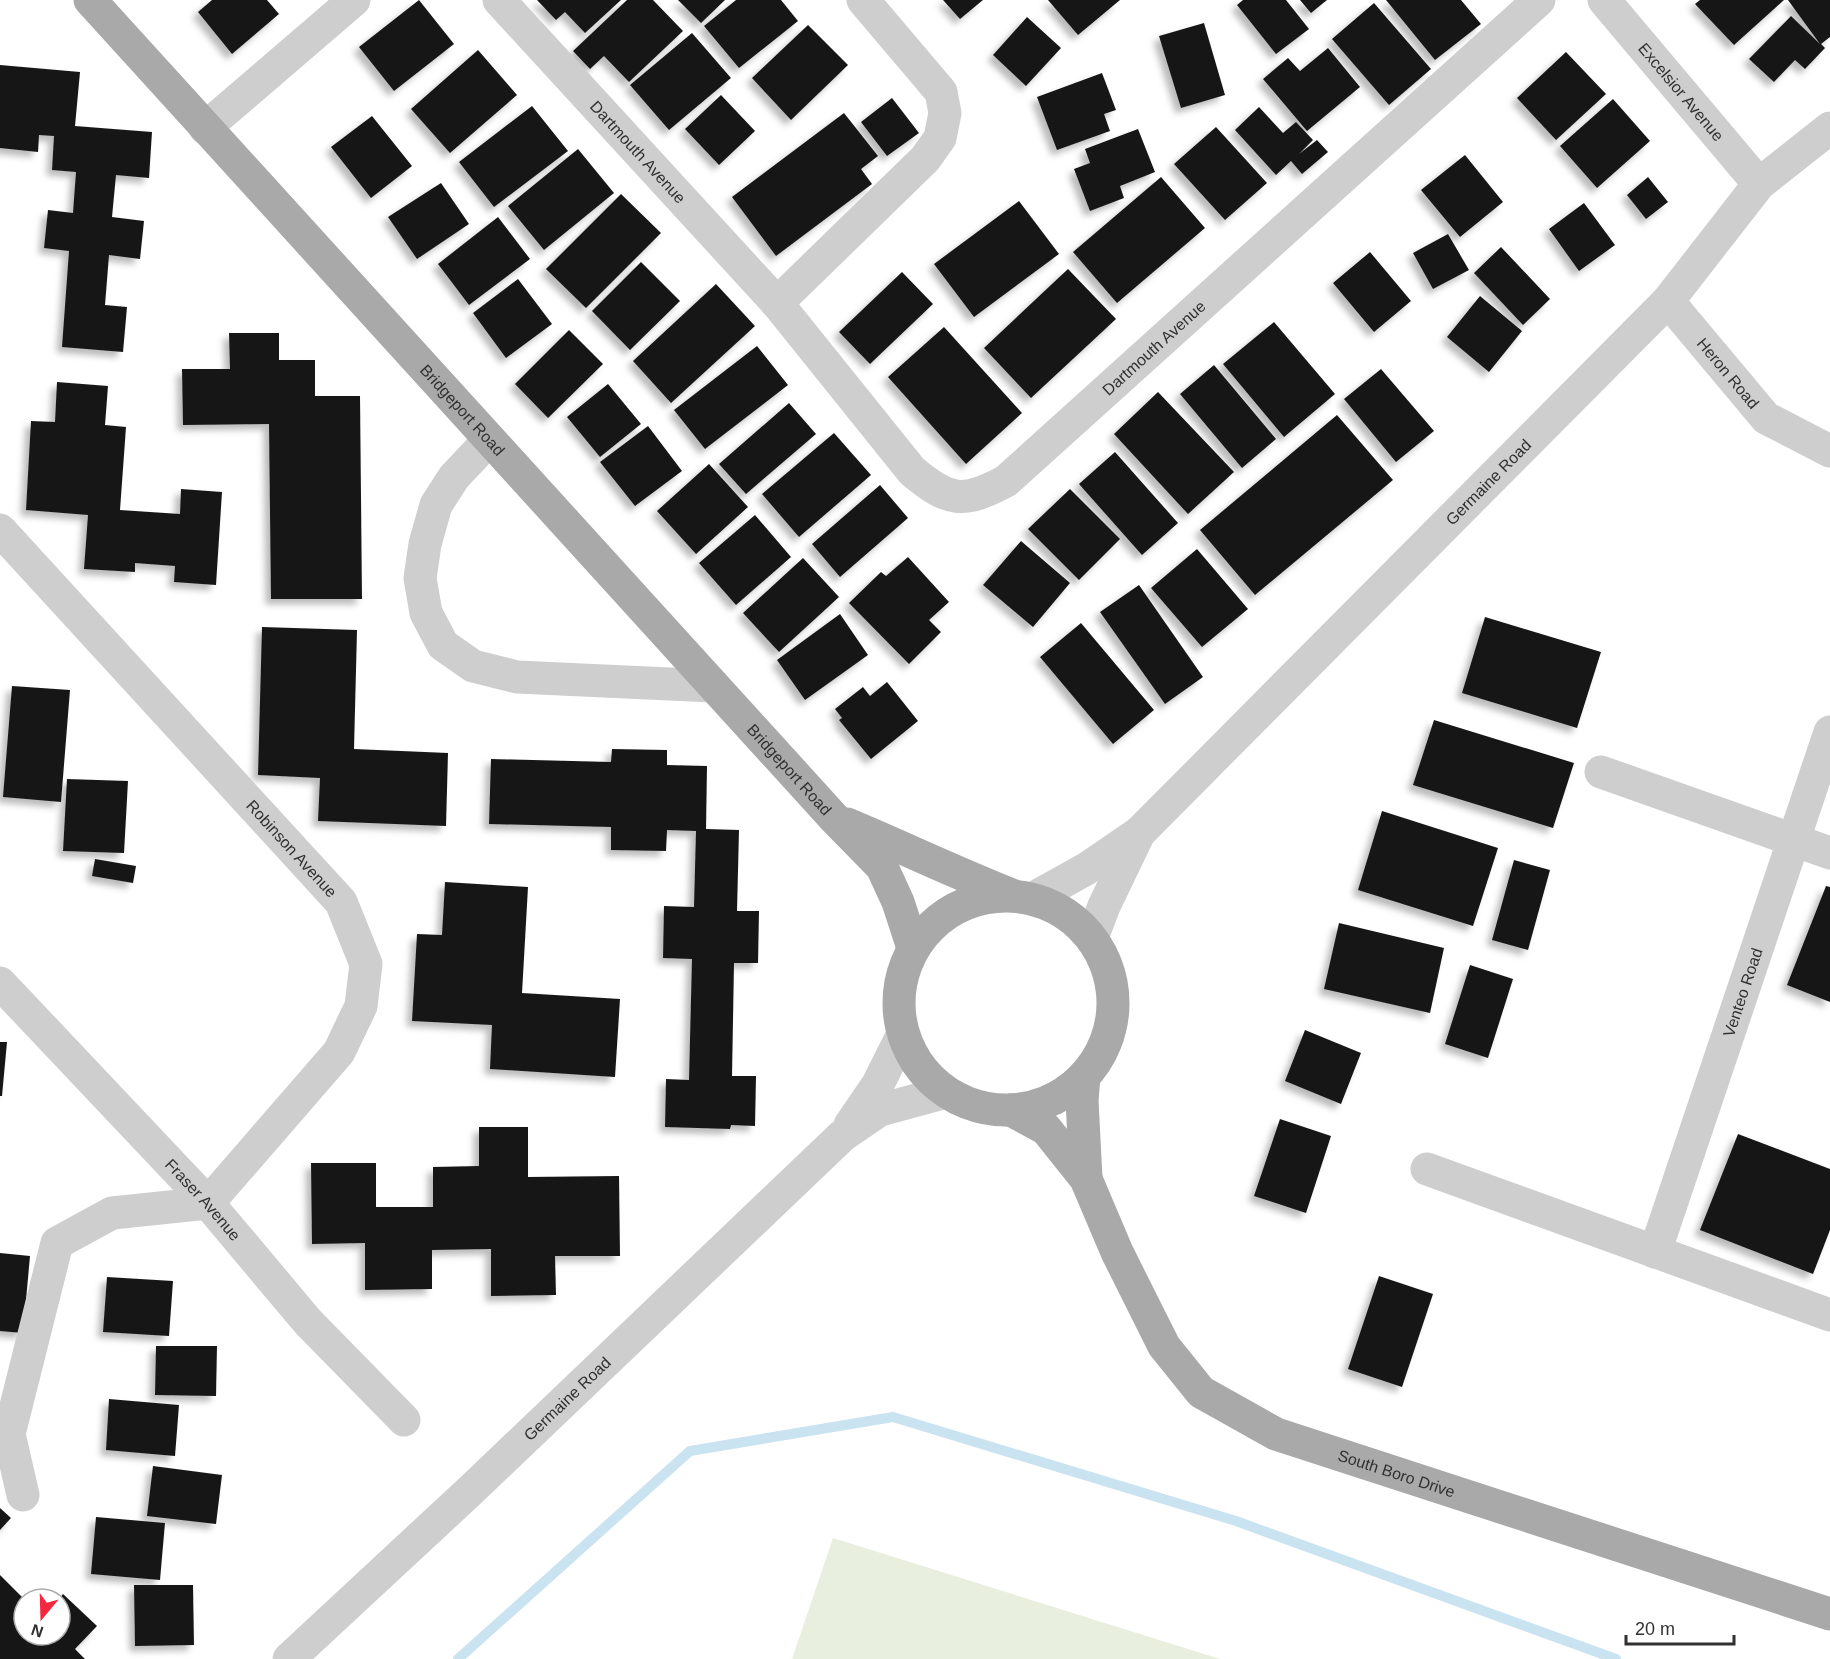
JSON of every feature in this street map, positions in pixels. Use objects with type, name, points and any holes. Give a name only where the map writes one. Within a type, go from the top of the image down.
[{"type":"main road","name":"Bridgeport Road","points":[[90,0],[834,819],[882,867],[913,948]]},
{"type":"main road","name":"Bridgeport Road","points":[[834,819],[921,855],[964,876],[1022,897]]},
{"type":"main road","points":[[1022,897],[1066,914],[1092,938],[1107,964],[1113,994],[1112,1024],[1102,1052],[1084,1077],[1066,1092],[1040,1105],[1011,1110],[977,1106],[946,1092],[924,1072],[908,1047],[903,1034],[898,1005],[902,975],[913,948],[932,925],[969,902],[1022,897]]},
{"type":"main road","name":"South Boro Drive","points":[[1084,1077],[1082,1100],[1086,1179]]},
{"type":"main road","name":"South Boro Drive","points":[[1011,1110],[1046,1129],[1086,1179],[1118,1252],[1164,1346],[1201,1392],[1276,1434],[1830,1614]]},
{"type":"street","points":[[205,128],[354,0]]},
{"type":"street","name":"Dartmouth Avenue","points":[[499,0],[777,303],[912,471],[932,488],[956,497],[981,494],[1006,481],[1539,0]]},
{"type":"street","points":[[777,303],[925,159],[940,138],[945,113],[941,92],[863,0]]},
{"type":"street","name":"Excelsior Avenue","points":[[1604,0],[1759,184]]},
{"type":"street","name":"Germaine Road","points":[[1022,897],[1086,869],[1140,831],[1668,301],[1759,184],[1830,128]]},
{"type":"street","name":"Heron Road","points":[[1668,301],[1766,418],[1830,451]]},
{"type":"street","points":[[489,440],[454,477],[436,505],[425,544],[420,578],[426,613],[443,645],[472,666],[517,677],[713,686]]},
{"type":"street","name":"Robinson Avenue","points":[[0,530],[340,902],[366,964],[361,1006],[339,1052],[208,1203]]},
{"type":"street","name":"Venteo Road","points":[[1655,1252],[1830,732]]},
{"type":"street","points":[[1601,772],[1830,853]]},
{"type":"street","name":"Germaine Road","points":[[1092,938],[1104,906],[1140,831]]},
{"type":"street","name":"Fraser Avenue","points":[[0,983],[208,1203],[308,1322],[404,1420]]},
{"type":"street","name":"Germaine Road","points":[[842,1136],[878,1084],[903,1034]]},
{"type":"street","name":"Germaine Road","points":[[289,1659],[471,1490],[842,1136],[880,1110],[946,1092]]},
{"type":"street","points":[[1427,1169],[1830,1316]]},
{"type":"street","points":[[23,1495],[9,1434],[57,1243],[112,1213],[208,1203]]},
{"type":"green space","points":[[833,1538],[1220,1659],[792,1659]]},
{"type":"building","points":[[212,0],[267,0],[279,14],[232,54],[198,12]]},
{"type":"building","points":[[419,0],[454,44],[394,91],[359,47]]},
{"type":"building","points":[[537,0],[621,0],[585,33],[565,12],[556,20]]},
{"type":"building","points":[[627,0],[653,0],[683,31],[629,82],[604,56],[590,69],[573,51]]},
{"type":"building","points":[[678,0],[725,0],[701,23]]},
{"type":"building","points":[[736,0],[781,0],[798,21],[739,68],[704,26]]},
{"type":"building","points":[[943,0],[983,0],[960,19]]},
{"type":"building","points":[[1048,0],[1120,0],[1078,35]]},
{"type":"building","points":[[1243,0],[1286,0],[1309,29],[1276,54],[1237,5]]},
{"type":"building","points":[[1300,0],[1327,0],[1311,13]]},
{"type":"building","points":[[1386,0],[1461,0],[1481,24],[1435,60]]},
{"type":"building","points":[[1700,0],[1784,0],[1734,45],[1695,4]]},
{"type":"building","points":[[1788,0],[1830,0],[1830,37],[1821,44],[1825,48],[1805,69],[1795,60],[1774,82],[1749,59],[1791,16],[1820,44]]},
{"type":"building","points":[[1374,3],[1431,69],[1389,105],[1332,39]]},
{"type":"building","points":[[1027,17],[1061,48],[1026,86],[993,55]]},
{"type":"building","points":[[1204,23],[1225,95],[1181,108],[1159,36]]},
{"type":"building","points":[[808,25],[848,65],[791,120],[752,78]]},
{"type":"building","points":[[692,33],[731,78],[669,130],[630,85]]},
{"type":"building","points":[[1328,48],[1360,87],[1307,131],[1263,79],[1288,58],[1300,71]]},
{"type":"building","points":[[478,50],[517,95],[450,153],[411,109]]},
{"type":"building","points":[[1566,52],[1606,94],[1556,140],[1517,98]]},
{"type":"building","points":[[0,65],[80,72],[75,126],[152,132],[149,178],[116,175],[112,217],[144,221],[140,259],[109,255],[105,305],[127,307],[123,352],[62,347],[69,251],[44,248],[48,210],[73,213],[76,172],[52,170],[54,136],[39,135],[38,152],[0,148]]},
{"type":"building","points":[[1102,73],[1116,110],[1104,114],[1110,131],[1057,150],[1037,97]]},
{"type":"building","points":[[721,95],[755,131],[719,165],[685,129]]},
{"type":"building","points":[[892,98],[919,133],[887,156],[861,122]]},
{"type":"building","points":[[1613,99],[1650,141],[1597,188],[1560,146]]},
{"type":"building","points":[[532,106],[568,151],[494,207],[459,162]]},
{"type":"building","points":[[1259,107],[1283,133],[1296,122],[1313,140],[1299,154],[1317,140],[1328,152],[1302,174],[1291,161],[1276,175],[1235,130]]},
{"type":"building","points":[[844,113],[878,156],[861,169],[872,184],[776,256],[732,197]]},
{"type":"building","points":[[372,116],[412,166],[371,198],[331,147]]},
{"type":"building","points":[[1216,127],[1267,183],[1225,220],[1174,164]]},
{"type":"building","points":[[1138,129],[1155,172],[1120,186],[1124,198],[1090,211],[1074,169],[1090,163],[1085,149]]},
{"type":"building","points":[[578,149],[614,193],[544,250],[508,206]]},
{"type":"building","points":[[1465,155],[1503,202],[1460,237],[1421,190]]},
{"type":"building","points":[[1161,177],[1205,228],[1117,303],[1073,252]]},
{"type":"building","points":[[1648,177],[1668,202],[1646,219],[1627,195]]},
{"type":"building","points":[[441,183],[469,224],[417,259],[388,217]]},
{"type":"building","points":[[621,194],[661,233],[586,308],[546,269]]},
{"type":"building","points":[[1019,201],[1059,254],[974,317],[934,264]]},
{"type":"building","points":[[1584,203],[1615,245],[1579,271],[1549,229]]},
{"type":"building","points":[[498,217],[530,259],[469,305],[438,264]]},
{"type":"building","points":[[1448,234],[1469,270],[1433,289],[1413,253]]},
{"type":"building","points":[[1501,247],[1550,299],[1523,325],[1474,273]]},
{"type":"building","points":[[1370,252],[1411,301],[1374,332],[1333,283]]},
{"type":"building","points":[[641,262],[680,301],[630,350],[592,311]]},
{"type":"building","points":[[1068,269],[1116,319],[1031,398],[984,348]]},
{"type":"building","points":[[902,272],[933,304],[870,364],[839,332]]},
{"type":"building","points":[[518,279],[552,324],[506,358],[473,313]]},
{"type":"building","points":[[716,284],[755,326],[671,403],[633,361]]},
{"type":"building","points":[[1480,296],[1522,331],[1489,372],[1447,337]]},
{"type":"building","points":[[1274,322],[1335,394],[1284,437],[1223,364]]},
{"type":"building","points":[[944,327],[1022,413],[966,464],[888,377]]},
{"type":"building","points":[[569,330],[603,364],[548,418],[515,384]]},
{"type":"building","points":[[229,333],[279,333],[279,360],[315,360],[315,396],[360,396],[362,599],[271,599],[269,424],[183,425],[182,369],[230,369]]},
{"type":"building","points":[[757,346],[788,385],[705,449],[674,410]]},
{"type":"building","points":[[1214,365],[1276,439],[1242,468],[1180,394]]},
{"type":"building","points":[[1381,369],[1434,431],[1396,462],[1344,399]]},
{"type":"building","points":[[57,382],[108,386],[105,425],[126,427],[120,510],[180,514],[181,489],[222,492],[216,585],[174,582],[175,566],[135,563],[135,572],[84,569],[88,515],[26,510],[31,421],[55,422]]},
{"type":"building","points":[[608,384],[641,424],[600,457],[567,417]]},
{"type":"building","points":[[1158,392],[1234,472],[1188,514],[1114,434]]},
{"type":"building","points":[[789,403],[816,434],[746,494],[719,464]]},
{"type":"building","points":[[1337,415],[1393,480],[1255,595],[1200,530]]},
{"type":"building","points":[[648,426],[682,471],[635,506],[600,462]]},
{"type":"building","points":[[834,433],[871,475],[799,537],[762,494]]},
{"type":"building","points":[[1115,452],[1178,523],[1142,555],[1079,484]]},
{"type":"building","points":[[709,464],[748,507],[696,554],[657,511]]},
{"type":"building","points":[[880,485],[908,518],[840,577],[812,544]]},
{"type":"building","points":[[1070,489],[1120,539],[1079,580],[1028,529]]},
{"type":"building","points":[[755,515],[791,557],[736,605],[699,563]]},
{"type":"building","points":[[1021,541],[1070,583],[1033,627],[983,585]]},
{"type":"building","points":[[1197,549],[1248,609],[1202,647],[1151,588]]},
{"type":"building","points":[[908,557],[949,602],[929,620],[941,632],[909,664],[849,603],[881,572],[886,576]]},
{"type":"building","points":[[803,558],[839,597],[779,652],[743,613]]},
{"type":"building","points":[[1139,585],[1203,677],[1165,704],[1100,612]]},
{"type":"building","points":[[840,614],[868,655],[805,700],[777,660]]},
{"type":"building","points":[[1485,617],[1601,652],[1577,728],[1462,693]]},
{"type":"building","points":[[1081,623],[1154,710],[1113,744],[1040,657]]},
{"type":"building","points":[[262,627],[357,630],[354,749],[448,753],[446,826],[318,821],[320,778],[258,775]]},
{"type":"building","points":[[887,682],[918,721],[871,759],[839,720],[842,718],[835,709],[863,687],[870,696]]},
{"type":"building","points":[[12,686],[70,690],[61,802],[3,797]]},
{"type":"building","points":[[1434,720],[1574,763],[1553,828],[1413,785]]},
{"type":"building","points":[[612,749],[667,750],[667,765],[707,766],[706,829],[739,830],[737,911],[759,911],[758,963],[734,963],[732,1076],[756,1076],[755,1126],[731,1125],[730,1129],[665,1127],[666,1079],[689,1080],[692,959],[663,958],[664,906],[694,907],[696,831],[667,830],[666,851],[611,850],[611,827],[489,824],[491,759],[611,762]]},
{"type":"building","points":[[67,779],[128,781],[124,853],[63,851]]},
{"type":"building","points":[[1382,811],[1498,848],[1473,926],[1358,890]]},
{"type":"building","points":[[95,859],[136,866],[133,883],[92,876]]},
{"type":"building","points":[[1514,860],[1550,870],[1528,950],[1492,940]]},
{"type":"building","points":[[445,882],[528,887],[522,993],[620,999],[615,1077],[490,1069],[492,1025],[412,1021],[417,934],[442,935]]},
{"type":"building","points":[[1826,886],[1830,887],[1830,1002],[1787,985]]},
{"type":"building","points":[[1339,923],[1444,948],[1430,1013],[1324,989]]},
{"type":"building","points":[[1470,965],[1513,979],[1488,1058],[1445,1044]]},
{"type":"building","points":[[1305,1030],[1361,1053],[1341,1104],[1285,1081]]},
{"type":"building","points":[[0,1042],[7,1042],[2,1096],[0,1096]]},
{"type":"building","points":[[1280,1119],[1331,1136],[1306,1213],[1254,1196]]},
{"type":"building","points":[[479,1127],[528,1127],[528,1177],[619,1176],[620,1256],[555,1256],[556,1295],[491,1296],[491,1249],[432,1250],[432,1289],[365,1290],[365,1243],[312,1244],[311,1163],[376,1163],[376,1207],[433,1207],[433,1167],[479,1166]]},
{"type":"building","points":[[1738,1134],[1830,1169],[1830,1230],[1813,1274],[1700,1230]]},
{"type":"building","points":[[0,1253],[30,1256],[23,1333],[0,1331]]},
{"type":"building","points":[[1379,1276],[1433,1294],[1402,1387],[1348,1369]]},
{"type":"building","points":[[107,1277],[173,1281],[169,1336],[103,1332]]},
{"type":"building","points":[[156,1346],[217,1346],[216,1396],[155,1395]]},
{"type":"building","points":[[109,1399],[179,1405],[175,1456],[106,1450]]},
{"type":"building","points":[[153,1466],[222,1475],[216,1524],[147,1516]]},
{"type":"building","points":[[0,1508],[11,1518],[0,1530]]},
{"type":"building","points":[[96,1517],[165,1523],[160,1580],[91,1574]]},
{"type":"building","points":[[0,1575],[12,1587],[12,1647],[72,1647],[72,1602],[97,1626],[75,1649],[85,1659],[0,1659]]},
{"type":"building","points":[[134,1585],[193,1585],[194,1645],[135,1646]]},
{"type":"waterway","points":[[458,1659],[690,1451],[893,1417],[1236,1521],[1616,1659]]}]
